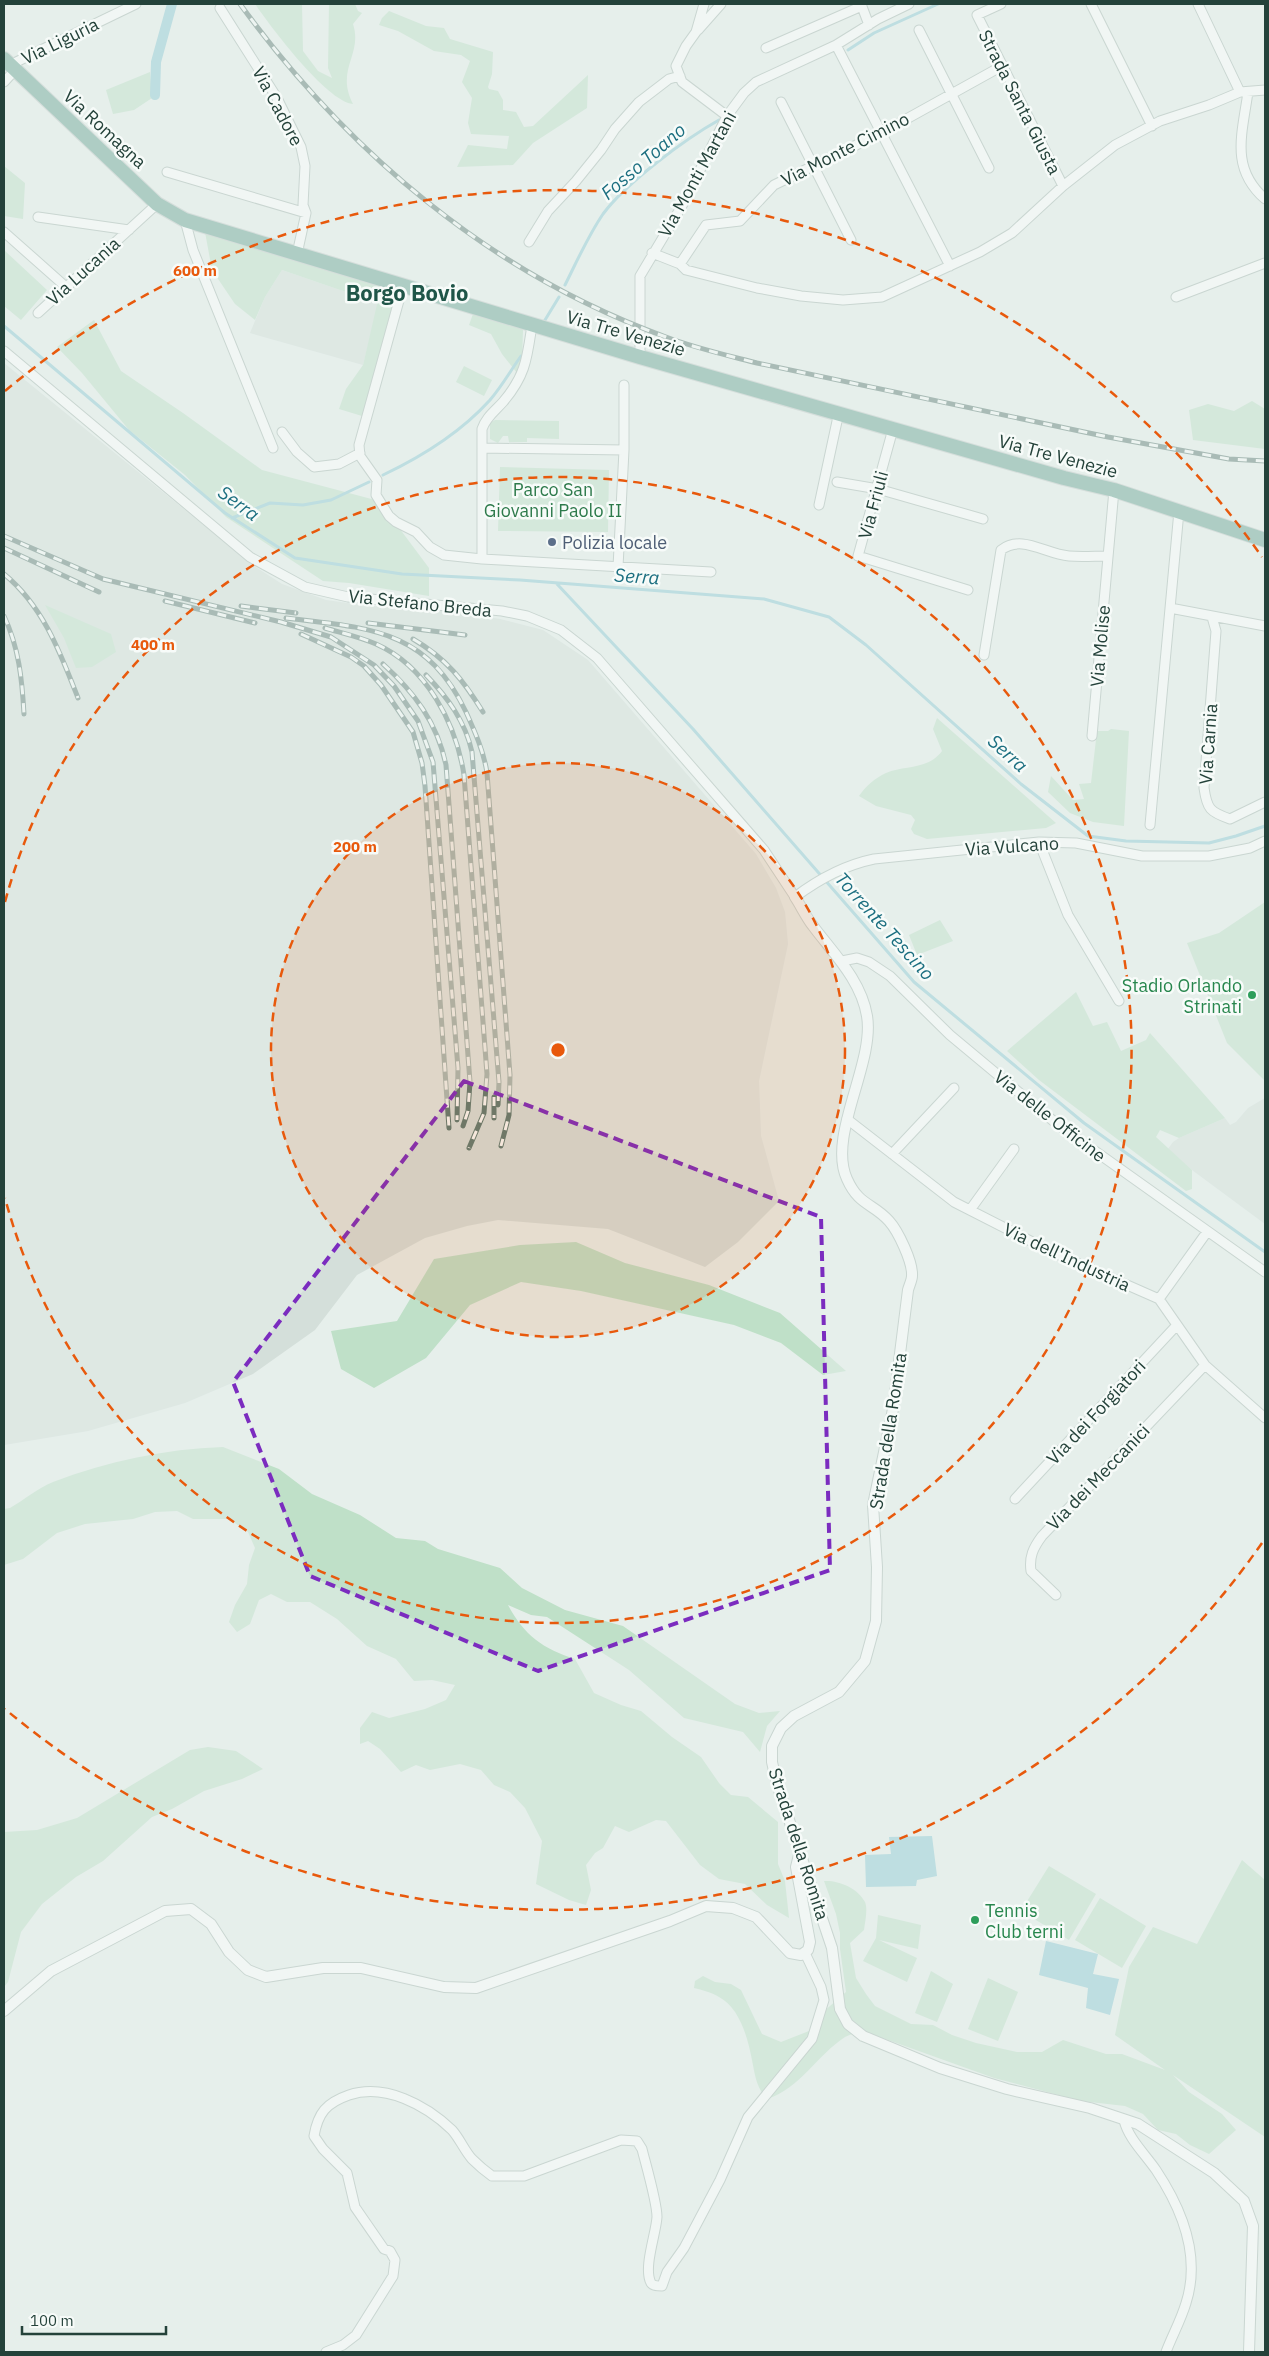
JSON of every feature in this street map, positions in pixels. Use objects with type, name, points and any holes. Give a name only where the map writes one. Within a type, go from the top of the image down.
[{"type":"main road","name":"Via Romagna","points":[[9,64],[157,204],[185,220]]},
{"type":"main road","name":"Via Tre Venezie","points":[[185,220],[640,357],[839,412],[1064,478],[1114,490],[1265,540]]},
{"type":"street","name":"Via Liguria","points":[[9,64],[136,4]]},
{"type":"street","points":[[696,32],[704,4]]},
{"type":"street","points":[[721,4],[696,32],[686,46],[676,66],[682,82],[727,116]]},
{"type":"street","name":"Via Monti Martani","points":[[640,357],[640,276],[652,253],[684,204],[727,116],[744,93],[756,82],[836,45],[909,4]]},
{"type":"street","name":"Strada Santa Giusta","points":[[1001,4],[977,15],[1063,186]]},
{"type":"street","points":[[1091,4],[1152,126]]},
{"type":"street","points":[[1198,4],[1244,92],[1241,140],[1242,169],[1253,188],[1265,200]]},
{"type":"street","points":[[766,48],[862,5],[869,25]]},
{"type":"street","name":"Via Cadore","points":[[220,8],[277,98],[301,147],[305,166],[303,204],[306,213],[297,254]]},
{"type":"street","points":[[919,30],[989,168]]},
{"type":"street","points":[[836,45],[883,132],[950,266]]},
{"type":"street","points":[[4,82],[9,64]]},
{"type":"street","name":"Via Monte Cimino","points":[[680,264],[706,225],[740,221],[774,185],[883,132],[1002,66]]},
{"type":"street","points":[[529,242],[548,211],[576,181],[615,129],[639,102],[669,79],[680,76]]},
{"type":"street","name":"Strada Santa Giusta","points":[[652,253],[680,264],[686,270],[757,288],[801,296],[843,300],[882,298],[980,252],[1012,234],[1063,186],[1115,146],[1152,126],[1244,92],[1265,90]]},
{"type":"street","points":[[781,102],[851,240]]},
{"type":"street","points":[[167,172],[306,213]]},
{"type":"street","name":"Via Lucania","points":[[38,313],[157,204]]},
{"type":"street","name":"Via Lucania","points":[[38,217],[129,230]]},
{"type":"street","points":[[185,220],[193,250],[273,448]]},
{"type":"street","points":[[4,232],[66,287]]},
{"type":"street","points":[[1176,297],[1265,263]]},
{"type":"street","points":[[403,286],[359,446],[360,453],[377,480],[376,495],[381,507],[396,522],[416,532],[430,547],[444,555],[482,559],[711,572]]},
{"type":"street","points":[[482,559],[482,429],[484,421],[503,402],[527,363],[532,325]]},
{"type":"street","name":"Via Stefano Breda","points":[[4,351],[250,557],[278,574],[306,587],[348,597],[502,611],[527,616],[561,630],[597,658],[764,850],[795,897]]},
{"type":"street","points":[[618,567],[624,450],[624,384]]},
{"type":"street","points":[[819,505],[839,412]]},
{"type":"street","name":"Via Friuli","points":[[893,429],[858,556],[968,590]]},
{"type":"street","points":[[282,432],[297,452],[314,466],[339,464],[360,453]]},
{"type":"street","points":[[482,448],[624,450]]},
{"type":"street","points":[[837,482],[878,489],[983,519]]},
{"type":"street","name":"Via Molise","points":[[1092,736],[1114,490]]},
{"type":"street","points":[[1150,825],[1179,512]]},
{"type":"street","points":[[984,655],[1001,550],[1009,544],[1022,543],[1067,556],[1108,556]]},
{"type":"street","points":[[1170,608],[1265,626]]},
{"type":"street","name":"Via Carnia","points":[[1212,617],[1216,631],[1204,788],[1207,805],[1216,814],[1230,819],[1265,802]]},
{"type":"street","name":"Via Vulcano","points":[[795,897],[830,875],[858,862],[874,859],[1039,842],[1076,843],[1142,856],[1209,856],[1250,848],[1265,841]]},
{"type":"street","points":[[1039,842],[1068,915],[1118,1001]]},
{"type":"street","name":"Strada della Romita","points":[[795,897],[812,925],[842,961],[861,995],[867,1016],[866,1046],[847,1119],[842,1158],[846,1178],[858,1198],[889,1220],[904,1246],[913,1275],[908,1290],[893,1409],[873,1506],[877,1567],[876,1621],[865,1661],[839,1692],[794,1716],[781,1728],[772,1746],[772,1762],[777,1784],[832,1948],[840,2009],[848,2024],[863,2036],[940,2068],[1007,2089],[1090,2108],[1138,2124],[1214,2173],[1244,2201],[1253,2226],[1249,2352]]},
{"type":"street","name":"Via delle Officine","points":[[842,961],[857,958],[869,962],[890,976],[950,1035],[1057,1124],[1265,1272]]},
{"type":"street","points":[[892,1154],[954,1088]]},
{"type":"street","name":"Via dell'Industria","points":[[847,1119],[954,1202],[1050,1251],[1159,1299]]},
{"type":"street","points":[[970,1210],[1014,1149]]},
{"type":"street","points":[[1207,1232],[1159,1299],[1205,1365],[1265,1418]]},
{"type":"street","name":"Via dei Forgiatori","points":[[1015,1499],[1177,1325]]},
{"type":"street","name":"Via dei Meccanici","points":[[1056,1595],[1031,1572],[1030,1559],[1034,1546],[1205,1365]]},
{"type":"street","points":[[800,1851],[796,1867],[810,1942],[805,1953]]},
{"type":"street","points":[[4,2012],[51,1971],[165,1911],[191,1909],[211,1924],[229,1952],[248,1970],[266,1977],[323,1968],[361,1968],[444,1987],[476,1988],[670,1921],[706,1906],[733,1908],[756,1916],[790,1953],[797,1955],[805,1953]]},
{"type":"street","points":[[326,2352],[343,2345],[356,2335],[393,2276],[395,2260],[390,2251],[384,2249],[355,2207],[347,2174],[323,2149],[314,2136],[317,2122],[325,2108],[362,2090],[398,2096],[431,2112],[453,2132],[471,2158],[492,2176],[524,2176],[621,2140],[637,2141],[642,2149],[657,2215],[649,2273],[651,2283],[654,2286],[662,2286],[667,2272],[684,2248],[720,2180],[748,2117],[812,2039],[824,2000],[821,1986],[805,1953]]},
{"type":"street","points":[[1124,2120],[1126,2132],[1142,2149],[1176,2200],[1188,2239],[1191,2259],[1187,2303],[1166,2352]]},
{"type":"highlighted area","points":[[464,1081],[821,1217],[830,1570],[538,1671],[310,1576],[233,1382]]},
{"type":"shaded area","points":[[282,270],[340,290],[379,300],[363,365],[250,333],[265,297]]},
{"type":"shaded area","points":[[4,363],[254,566],[282,584],[326,600],[369,606],[430,609],[500,619],[543,630],[588,660],[756,854],[776,888],[785,912],[788,944],[759,1081],[761,1136],[779,1201],[738,1242],[705,1267],[608,1229],[498,1220],[467,1226],[425,1238],[357,1275],[315,1330],[253,1374],[185,1403],[88,1431],[4,1445]]},
{"type":"shaded area","points":[[1265,1098],[1265,1224],[1192,1170],[1168,1149],[1179,1138],[1225,1118],[1230,1125],[1236,1122],[1248,1108]]},
{"type":"green space","points":[[255,4],[302,4],[303,51],[318,71],[332,78],[328,68],[329,4],[355,4],[358,11],[362,13],[353,24],[355,45],[347,81],[348,92],[353,104],[342,100],[314,77],[273,29]]},
{"type":"green space","points":[[389,11],[426,26],[444,28],[450,39],[493,52],[492,74],[488,87],[498,91],[503,100],[503,110],[516,112],[524,127],[533,126],[588,75],[587,108],[533,143],[513,165],[457,167],[468,145],[507,149],[509,136],[471,134],[468,123],[472,98],[462,82],[470,61],[461,55],[434,51],[398,31],[379,25],[382,18]]},
{"type":"green space","points":[[150,72],[152,98],[134,110],[113,114],[106,90]]},
{"type":"green space","points":[[4,166],[25,183],[23,219],[4,216]]},
{"type":"green space","points":[[205,232],[397,290],[362,416],[339,409],[346,389],[363,365],[378,300],[340,290],[282,270],[265,297],[255,320],[235,304],[212,270]]},
{"type":"green space","points":[[4,250],[47,290],[21,320],[4,306]]},
{"type":"green space","points":[[473,314],[520,325],[523,330],[522,363],[517,373],[502,354],[491,334],[469,325]]},
{"type":"green space","points":[[94,320],[121,371],[262,470],[379,501],[429,568],[429,596],[349,583],[323,581],[226,517],[185,475],[129,430],[82,373],[57,347]]},
{"type":"green space","points":[[464,366],[492,380],[484,396],[456,382]]},
{"type":"green space","points":[[1252,401],[1265,409],[1265,449],[1193,440],[1189,410],[1208,404],[1234,411]]},
{"type":"green space","points":[[495,420],[559,421],[559,439],[527,438],[527,442],[509,442],[508,436],[503,436],[498,443],[490,439],[490,423]]},
{"type":"green space","name":"Parco San Giovanni Paolo II","points":[[500,467],[609,470],[608,532],[498,531]]},
{"type":"green space","points":[[45,605],[111,634],[116,652],[92,667],[76,668],[64,638]]},
{"type":"green space","points":[[937,718],[1056,823],[1046,828],[927,839],[914,834],[911,829],[915,820],[911,815],[876,806],[859,796],[878,777],[886,773],[923,764],[936,757],[942,751],[933,729]]},
{"type":"green space","points":[[1111,729],[1129,731],[1124,826],[1093,822],[1070,813],[1048,792],[1051,776],[1073,800],[1084,799],[1079,784],[1091,783],[1097,731],[1108,731]]},
{"type":"green space","points":[[1265,902],[1265,1081],[1227,1043],[1187,943],[1219,933]]},
{"type":"green space","points":[[940,920],[953,941],[917,955],[909,935]]},
{"type":"green space","points":[[1076,992],[1093,1026],[1107,1022],[1121,1051],[1146,1040],[1150,1033],[1225,1118],[1179,1138],[1160,1130],[1156,1137],[1192,1170],[1192,1189],[1186,1191],[1039,1080],[1007,1051]]},
{"type":"green space","points":[[576,1242],[625,1263],[709,1285],[780,1313],[846,1371],[823,1375],[781,1343],[734,1325],[581,1291],[521,1282],[470,1305],[426,1358],[374,1388],[341,1369],[331,1331],[397,1321],[434,1259],[520,1245]]},
{"type":"green space","points":[[223,1447],[279,1469],[312,1494],[360,1515],[396,1538],[425,1541],[438,1549],[500,1568],[522,1588],[565,1610],[623,1626],[735,1704],[759,1713],[780,1711],[767,1726],[760,1752],[743,1732],[684,1718],[629,1670],[547,1617],[531,1615],[508,1605],[521,1625],[536,1640],[553,1651],[575,1659],[594,1693],[621,1705],[641,1711],[672,1737],[701,1757],[719,1783],[731,1795],[748,1797],[778,1822],[778,1864],[785,1881],[789,1918],[767,1905],[745,1884],[719,1879],[700,1865],[666,1821],[656,1820],[629,1832],[615,1826],[603,1848],[595,1853],[586,1865],[591,1890],[586,1905],[569,1900],[536,1884],[542,1841],[525,1808],[510,1792],[494,1785],[481,1770],[460,1764],[430,1770],[416,1765],[401,1772],[380,1749],[368,1741],[360,1744],[360,1728],[372,1712],[389,1718],[425,1709],[446,1700],[455,1685],[432,1680],[414,1681],[396,1659],[367,1646],[337,1619],[310,1602],[287,1602],[271,1594],[259,1600],[250,1624],[237,1632],[229,1622],[235,1605],[247,1584],[249,1565],[255,1548],[248,1532],[229,1519],[193,1519],[177,1511],[155,1512],[133,1519],[85,1524],[57,1533],[23,1559],[4,1565],[4,1509],[10,1508],[42,1487],[95,1468],[137,1457],[180,1450]]},
{"type":"green space","points":[[208,1747],[236,1751],[263,1769],[242,1779],[204,1791],[172,1809],[152,1817],[103,1861],[76,1877],[42,1904],[21,1932],[8,1982],[4,1987],[4,1832],[37,1830],[77,1818],[190,1750]]},
{"type":"green space","points":[[1242,1860],[1265,1880],[1265,2137],[1173,2075],[1189,2092],[1222,2114],[1236,2130],[1209,2154],[1190,2145],[1176,2134],[1158,2130],[1143,2114],[1125,2106],[1081,2101],[994,2078],[863,2031],[845,2037],[825,2053],[799,2080],[779,2094],[767,2099],[756,2081],[748,2043],[738,2016],[719,1997],[710,1992],[694,1988],[695,1981],[703,1976],[715,1982],[731,1984],[741,1990],[762,2034],[781,2042],[809,2031],[822,2013],[846,1992],[840,1949],[840,1933],[836,1914],[824,1881],[835,1882],[853,1889],[862,1897],[866,1905],[864,1930],[850,1943],[856,1978],[875,2006],[911,2024],[933,2025],[952,2035],[976,2043],[1017,2052],[1042,2052],[1063,2040],[1106,2054],[1122,2054],[1165,2070],[1115,2035],[1129,1967],[1153,1927],[1197,1944]]},
{"type":"green space","points":[[1049,1866],[1096,1894],[1069,1940],[1021,1911]]},
{"type":"green space","points":[[1100,1898],[1146,1926],[1122,1968],[1075,1940]]},
{"type":"green space","points":[[878,1915],[921,1925],[918,1949],[879,1940],[917,1958],[907,1982],[863,1961],[876,1938]]},
{"type":"green space","points":[[931,1971],[953,1984],[937,2022],[915,2013]]},
{"type":"green space","points":[[988,1978],[1018,1992],[998,2041],[968,2029]]},
{"type":"water","points":[[932,1836],[937,1876],[917,1880],[916,1886],[866,1887],[865,1855],[891,1854],[889,1837]]},
{"type":"water","points":[[1046,1941],[1098,1954],[1093,1974],[1119,1979],[1110,2015],[1086,2008],[1088,1988],[1039,1975]]},
{"type":"waterway","points":[[155,95],[156,62],[172,4]]},
{"type":"waterway","name":"Fosso Toano","points":[[848,50],[874,33],[938,4]]},
{"type":"waterway","name":"Fosso Toano","points":[[565,285],[592,231],[613,202],[657,162],[719,120]]},
{"type":"waterway","name":"Fosso Toano","points":[[545,320],[559,297]]},
{"type":"waterway","name":"Serra","points":[[4,326],[225,513],[295,558],[402,574],[520,580],[764,599],[829,617],[866,645],[1021,784],[1088,836],[1126,841],[1209,843],[1265,826]]},
{"type":"waterway","name":"Fosso Toano","points":[[383,475],[426,452],[467,422],[490,400],[521,356]]},
{"type":"waterway","name":"Fosso Toano","points":[[232,518],[270,503],[303,505],[331,500],[369,482]]},
{"type":"waterway","name":"Torrente Tescino","points":[[557,584],[693,729],[914,982],[1084,1123],[1265,1252]]},
{"type":"railway","points":[[240,4],[282,58],[328,110],[376,158],[428,202],[483,243],[541,279],[602,311],[677,341],[757,363],[1108,437],[1229,459],[1265,461]]},
{"type":"railway","points":[[4,536],[103,579],[281,622],[331,637],[374,665],[394,686],[418,721],[433,762],[458,1068],[457,1120]]},
{"type":"railway","points":[[4,548],[99,592]]},
{"type":"railway","points":[[4,574],[18,587],[40,615],[57,647],[78,698]]},
{"type":"railway","points":[[165,601],[255,623]]},
{"type":"railway","points":[[241,606],[296,613]]},
{"type":"railway","points":[[4,616],[19,664],[24,714]]},
{"type":"railway","points":[[286,618],[368,630],[392,637],[413,648],[433,663],[450,684],[466,712],[476,735],[484,757],[487,773],[510,1075],[509,1115],[501,1146]]},
{"type":"railway","points":[[368,623],[465,635]]},
{"type":"railway","points":[[325,628],[376,644],[410,666],[436,698],[446,716],[460,755],[464,775],[487,1074],[484,1113],[469,1148]]},
{"type":"railway","points":[[301,634],[351,657],[364,666],[381,685],[413,732],[422,763],[425,786],[449,1128]]},
{"type":"railway","points":[[413,639],[445,662],[483,712]]},
{"type":"railway","points":[[383,664],[405,686],[423,709],[437,735],[446,765],[470,1082],[468,1111],[463,1126]]},
{"type":"railway","points":[[426,675],[455,710],[465,730],[472,752],[499,1082],[498,1105]]},
{"type":"railway","points":[[494,1097],[494,1118]]},
{"type":"place","name":"Polizia locale","points":[[552,542]]},
{"type":"place","name":"Stadio Orlando Strinati","points":[[1252,995]]},
{"type":"place","name":"Tennis Club terni","points":[[975,1920]]},
{"type":"district","name":"Borgo Bovio","points":[[407,292]]}]
